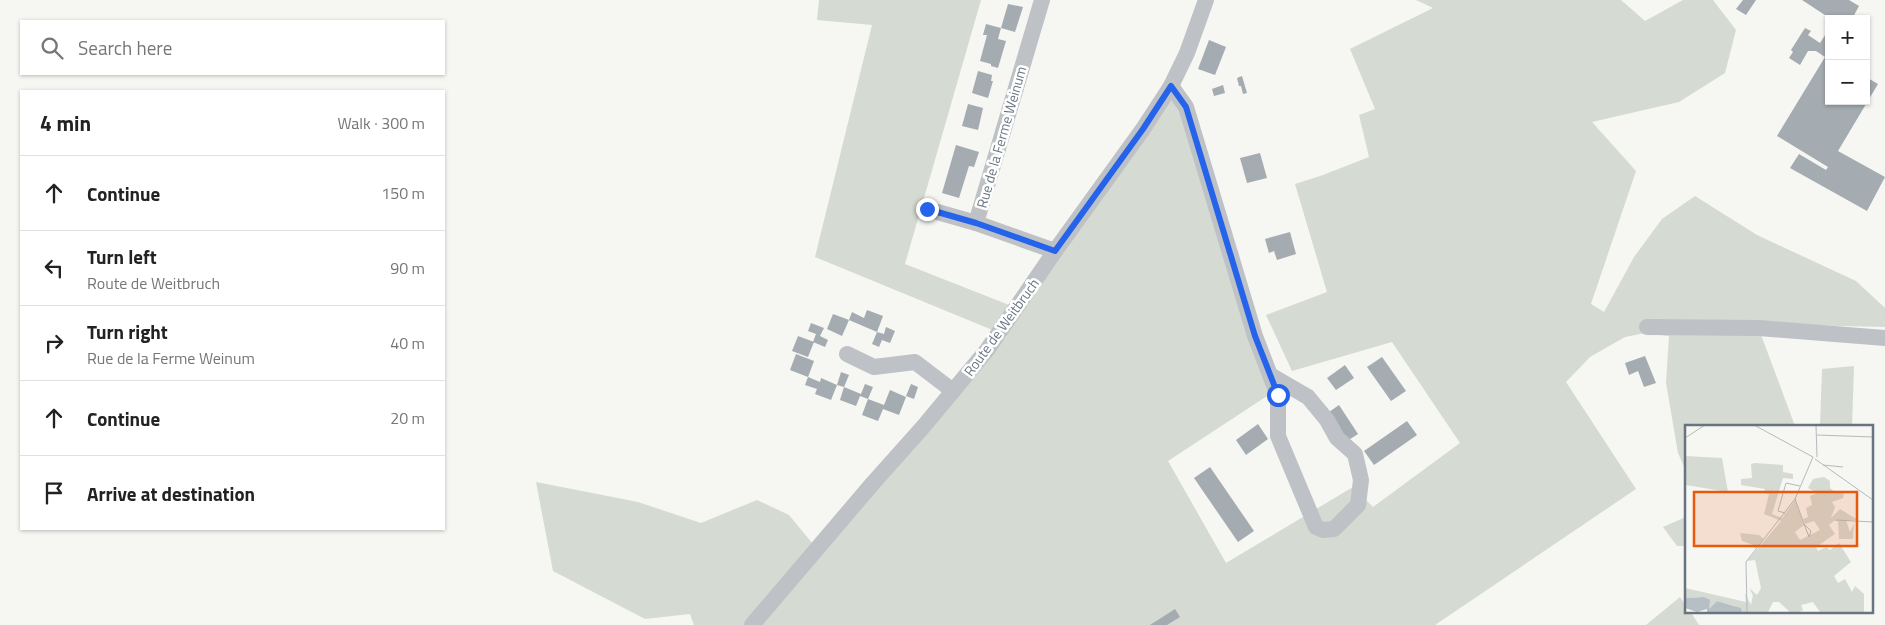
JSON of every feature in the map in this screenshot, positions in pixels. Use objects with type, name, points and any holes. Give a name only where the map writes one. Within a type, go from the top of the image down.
[{"type":"street","name":"Rue de la Ferme Weinum","points":[[1042,0],[976,223],[1055,251]]},
{"type":"street","name":"Route de Weitbruch","points":[[752,625],[954,391],[987,350],[1055,251],[1143,129],[1171,86],[1187,53],[1206,0]]},
{"type":"street","points":[[1171,86],[1186,107],[1255,336],[1270,375],[1278,395],[1278,436],[1316,527],[1323,530],[1334,529],[1358,505],[1361,480],[1355,454],[1337,438],[1327,420],[1308,397],[1270,375]]},
{"type":"street","points":[[927,209],[976,223]]},
{"type":"street","points":[[1647,328],[1759,328],[1885,338]]},
{"type":"street","points":[[846,354],[874,367],[915,362],[954,391]]},
{"type":"shaded area","points":[[819,0],[981,0],[905,264],[1019,309],[1171,98],[1184,118],[1273,392],[1168,461],[1226,563],[1353,487],[1373,507],[1460,443],[1392,342],[1292,371],[1266,315],[1327,292],[1295,184],[1369,157],[1359,115],[1375,109],[1350,49],[1433,8],[1416,0],[1621,0],[1645,21],[1683,0],[1713,0],[1736,30],[1725,73],[1679,102],[1592,122],[1636,171],[1591,304],[1604,312],[1634,257],[1662,219],[1695,196],[1757,235],[1856,281],[1885,308],[1885,327],[1757,324],[1795,425],[1685,425],[1685,469],[1678,453],[1666,383],[1669,336],[1645,333],[1625,337],[1590,357],[1566,382],[1636,489],[1435,625],[758,625],[1007,336],[815,257],[872,25],[817,20]]},
{"type":"shaded area","points":[[1854,366],[1852,425],[1820,425],[1822,369]]},
{"type":"shaded area","points":[[536,482],[638,502],[701,523],[757,500],[789,515],[813,544],[745,625],[694,625],[690,614],[645,619],[553,571]]},
{"type":"shaded area","points":[[1685,517],[1685,546],[1677,546],[1663,527]]},
{"type":"shaded area","points":[[1680,597],[1685,604],[1685,612],[1691,612],[1699,625],[1646,625]]},
{"type":"building","points":[[1743,0],[1756,0],[1746,15],[1736,9]]},
{"type":"building","points":[[1802,0],[1849,0],[1859,6],[1854,15],[1825,15]]},
{"type":"building","points":[[1008,4],[1023,7],[1015,32],[1001,28]]},
{"type":"building","points":[[986,24],[1001,28],[998,39],[1006,41],[998,68],[980,61],[987,35],[983,35]]},
{"type":"building","points":[[1805,28],[1811,31],[1808,35],[1820,43],[1825,35],[1825,57],[1816,51],[1808,51],[1800,65],[1789,58],[1793,52],[1791,50]]},
{"type":"building","points":[[1209,40],[1226,47],[1215,75],[1198,69]]},
{"type":"building","points":[[1825,57],[1825,105],[1865,105],[1838,151],[1885,177],[1867,211],[1790,168],[1799,154],[1826,170],[1828,167],[1777,136]]},
{"type":"building","points":[[978,71],[992,75],[991,81],[993,81],[988,98],[972,93]]},
{"type":"building","points":[[1242,76],[1247,93],[1243,94],[1237,78]]},
{"type":"building","points":[[1870,79],[1878,84],[1870,97]]},
{"type":"building","points":[[1223,85],[1225,93],[1214,96],[1212,89]]},
{"type":"building","points":[[968,104],[983,108],[978,130],[962,126]]},
{"type":"building","points":[[956,145],[979,152],[974,167],[969,166],[959,198],[942,193]]},
{"type":"building","points":[[1260,153],[1267,178],[1247,183],[1240,158]]},
{"type":"building","points":[[1290,232],[1296,254],[1277,260],[1274,251],[1269,253],[1265,239]]},
{"type":"building","points":[[867,310],[883,316],[877,332],[849,320],[852,312],[864,318]]},
{"type":"building","points":[[833,314],[849,320],[842,336],[827,329]]},
{"type":"building","points":[[811,323],[824,328],[820,336],[828,340],[825,347],[813,342],[816,334],[808,331]]},
{"type":"building","points":[[886,327],[895,331],[890,343],[882,340],[879,347],[872,344],[877,332],[884,334]]},
{"type":"building","points":[[798,336],[814,342],[808,357],[792,351]]},
{"type":"building","points":[[796,354],[814,361],[808,377],[790,370]]},
{"type":"building","points":[[1645,356],[1656,383],[1644,387],[1638,371],[1629,375],[1625,363]]},
{"type":"building","points":[[1382,357],[1406,391],[1391,401],[1367,367]]},
{"type":"building","points":[[1345,365],[1354,378],[1336,390],[1327,378]]},
{"type":"building","points":[[841,372],[849,375],[844,387],[837,385]]},
{"type":"building","points":[[808,377],[820,382],[821,378],[837,385],[831,400],[815,394],[817,389],[805,385]]},
{"type":"building","points":[[865,384],[873,387],[868,399],[860,396],[856,406],[840,400],[844,387],[861,394]]},
{"type":"building","points":[[911,384],[918,387],[914,399],[906,396]]},
{"type":"building","points":[[890,390],[906,397],[899,415],[883,409],[878,421],[862,415],[868,399],[884,405]]},
{"type":"building","points":[[1339,405],[1358,434],[1347,441],[1329,412]]},
{"type":"building","points":[[1407,421],[1417,435],[1374,465],[1364,451]]},
{"type":"building","points":[[1258,424],[1268,439],[1246,455],[1236,440]]},
{"type":"building","points":[[1210,467],[1254,531],[1238,542],[1194,478]]},
{"type":"building","points":[[1175,609],[1180,617],[1167,625],[1150,625]]},
{"type":"route","points":[[927,209],[976,223],[1055,251],[1143,129],[1171,86],[1186,107],[1255,336],[1278,395]]}]
